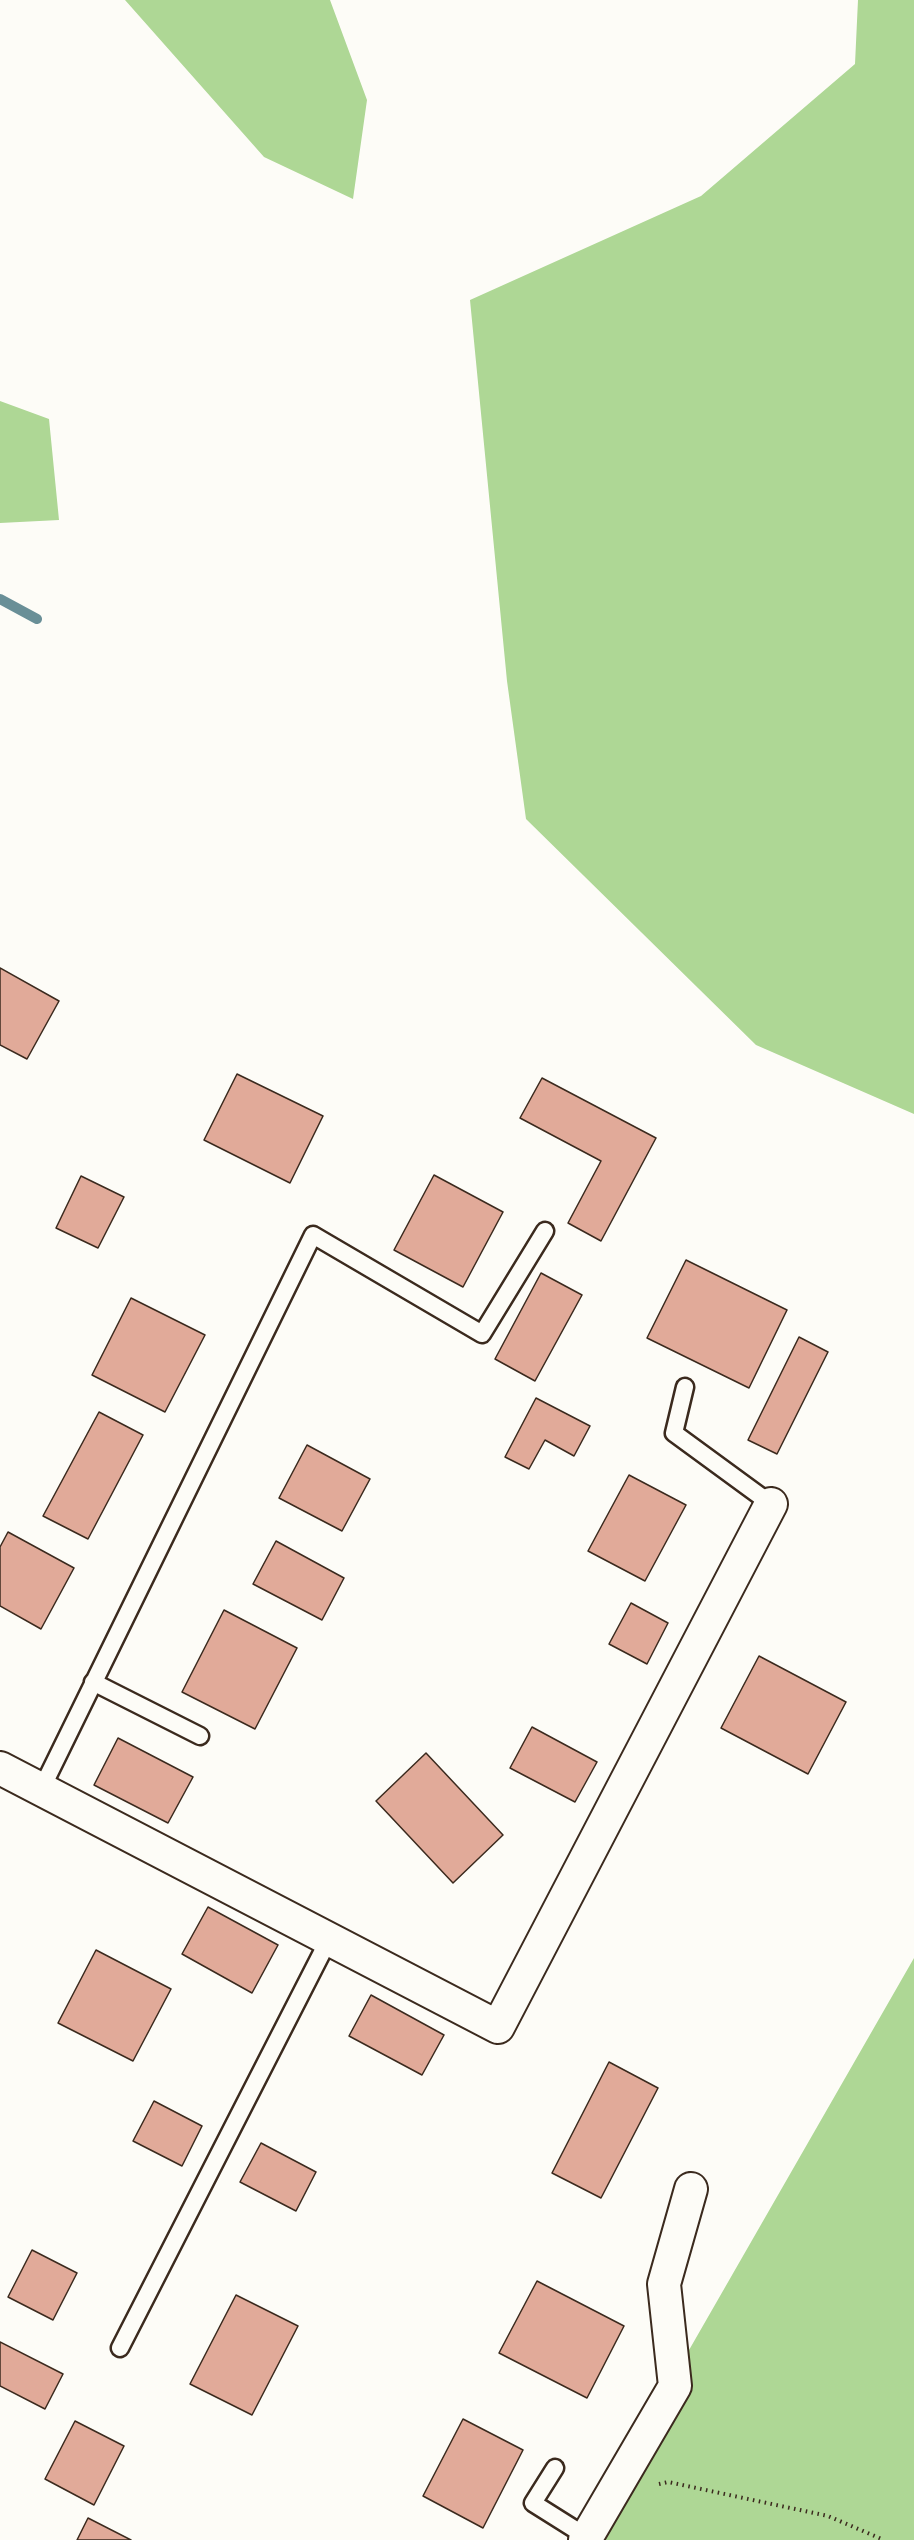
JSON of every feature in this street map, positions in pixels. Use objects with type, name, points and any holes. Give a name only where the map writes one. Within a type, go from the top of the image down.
[{"type":"street","points":[[0,1768],[498,2027],[771,1504]]},
{"type":"street","points":[[586,2538],[675,2386],[664,2284],[692,2188]]},
{"type":"lane","points":[[41,1790],[313,1235],[482,1334],[545,1231]]},
{"type":"lane","points":[[685,1387],[674,1433],[771,1504]]},
{"type":"lane","points":[[93,1682],[200,1736]]},
{"type":"lane","points":[[120,2348],[329,1939]]},
{"type":"lane","points":[[555,2468],[533,2503],[586,2538]]},
{"type":"path","points":[[610,2495],[668,2482],[828,2516],[884,2540]]},
{"type":"green space","points":[[125,0],[330,0],[367,100],[353,199],[264,157]]},
{"type":"green space","points":[[858,0],[914,0],[914,1114],[756,1045],[526,819],[507,681],[470,300],[701,196],[855,64]]},
{"type":"green space","points":[[0,401],[49,419],[59,520],[0,523]]},
{"type":"green space","points":[[914,1958],[914,2540],[580,2540]]},
{"type":"building","points":[[0,968],[59,1001],[27,1059],[0,1045]]},
{"type":"building","points":[[237,1074],[323,1116],[290,1183],[204,1140]]},
{"type":"building","points":[[542,1078],[656,1138],[601,1241],[568,1223],[601,1161],[520,1118]]},
{"type":"building","points":[[434,1175],[503,1212],[463,1287],[394,1250]]},
{"type":"building","points":[[81,1176],[124,1197],[98,1248],[56,1228]]},
{"type":"building","points":[[686,1260],[787,1310],[749,1388],[647,1338]]},
{"type":"building","points":[[541,1273],[582,1295],[535,1381],[495,1359]]},
{"type":"building","points":[[131,1298],[205,1335],[165,1412],[92,1375]]},
{"type":"building","points":[[799,1337],[828,1352],[777,1454],[748,1440]]},
{"type":"building","points":[[536,1398],[590,1426],[574,1456],[545,1440],[529,1469],[505,1457]]},
{"type":"building","points":[[99,1412],[143,1435],[88,1539],[43,1516]]},
{"type":"building","points":[[307,1445],[370,1479],[342,1531],[279,1498]]},
{"type":"building","points":[[629,1475],[686,1505],[645,1581],[588,1551]]},
{"type":"building","points":[[8,1532],[74,1568],[41,1629],[0,1606],[0,1547]]},
{"type":"building","points":[[276,1541],[344,1578],[322,1620],[253,1584]]},
{"type":"building","points":[[631,1603],[668,1623],[647,1664],[609,1644]]},
{"type":"building","points":[[224,1610],[297,1648],[255,1729],[182,1692]]},
{"type":"building","points":[[759,1656],[846,1702],[808,1774],[721,1728]]},
{"type":"building","points":[[532,1727],[597,1762],[575,1802],[510,1768]]},
{"type":"building","points":[[118,1738],[193,1777],[168,1823],[94,1785]]},
{"type":"building","points":[[426,1753],[503,1835],[453,1883],[376,1801]]},
{"type":"building","points":[[208,1907],[278,1945],[252,1993],[182,1954]]},
{"type":"building","points":[[96,1950],[171,1989],[133,2061],[58,2023]]},
{"type":"building","points":[[371,1995],[444,2035],[422,2075],[349,2036]]},
{"type":"building","points":[[609,2062],[658,2088],[601,2198],[552,2173]]},
{"type":"building","points":[[154,2101],[202,2126],[182,2166],[133,2141]]},
{"type":"building","points":[[261,2143],[316,2172],[296,2211],[240,2182]]},
{"type":"building","points":[[32,2250],[77,2273],[53,2320],[8,2297]]},
{"type":"building","points":[[537,2281],[624,2326],[587,2398],[499,2353]]},
{"type":"building","points":[[236,2295],[298,2326],[252,2415],[190,2384]]},
{"type":"building","points":[[0,2342],[63,2374],[45,2409],[0,2386]]},
{"type":"building","points":[[463,2419],[523,2450],[483,2528],[423,2496]]},
{"type":"building","points":[[75,2421],[124,2446],[94,2505],[45,2479]]},
{"type":"building","points":[[88,2518],[131,2540],[77,2540]]},
{"type":"waterway","points":[[0,599],[37,619]]}]
